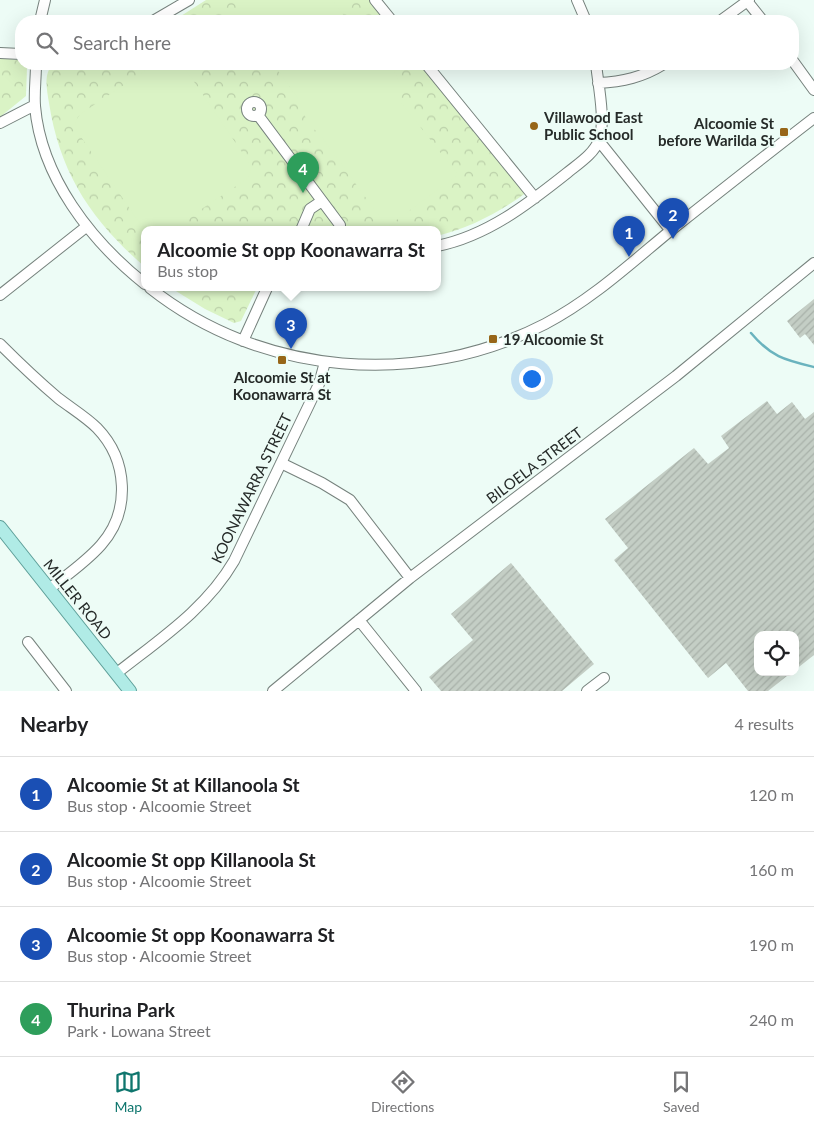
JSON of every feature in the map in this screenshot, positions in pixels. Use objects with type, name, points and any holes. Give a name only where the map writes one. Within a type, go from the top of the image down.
[{"type":"main road","name":"MILLER ROAD","points":[[0,528],[118,673],[130,691]]},
{"type":"street","points":[[41,15],[45,0]]},
{"type":"street","points":[[163,15],[189,0]]},
{"type":"street","points":[[375,0],[387,15]]},
{"type":"street","points":[[577,0],[583,15]]},
{"type":"street","points":[[728,15],[748,1],[758,15]]},
{"type":"street","points":[[0,53],[15,54]]},
{"type":"street","points":[[799,69],[814,90]]},
{"type":"street","points":[[36,70],[35,105],[40,129],[63,192],[86,227],[115,258],[141,281]]},
{"type":"street","points":[[431,70],[535,198]]},
{"type":"street","points":[[441,245],[483,230],[535,198],[581,161],[599,141],[601,125],[597,70]]},
{"type":"street","points":[[598,83],[631,80],[653,70]]},
{"type":"street","points":[[0,123],[35,105]]},
{"type":"street","points":[[258,115],[340,225]]},
{"type":"street","points":[[154,291],[183,312],[243,341],[274,352],[325,362],[374,365],[410,363],[459,356],[497,344],[545,324],[584,300],[814,118]]},
{"type":"street","points":[[599,141],[670,231]]},
{"type":"street","points":[[304,226],[310,209],[322,201]]},
{"type":"street","points":[[0,295],[86,227]]},
{"type":"street","name":"BILOELA STREET","points":[[273,691],[410,578],[676,376],[814,263]]},
{"type":"street","points":[[243,341],[267,291]]},
{"type":"street","points":[[0,344],[23,368],[97,428],[110,444],[120,464],[123,485],[122,499],[115,526],[91,555],[49,589]]},
{"type":"street","name":"KOONAWARRA STREET","points":[[118,673],[190,615],[223,581],[281,464],[318,384],[325,362]]},
{"type":"street","points":[[281,464],[322,483],[350,500],[410,578]]},
{"type":"street","points":[[359,620],[416,691]]},
{"type":"street","points":[[28,642],[66,691]]},
{"type":"street","points":[[588,691],[604,678]]},
{"type":"green space","points":[[206,0],[371,0],[383,15],[182,15]]},
{"type":"green space","points":[[250,0],[332,0],[343,15],[236,15],[234,12]]},
{"type":"green space","points":[[0,58],[15,60],[15,70],[27,70],[26,96],[0,117]]},
{"type":"green space","points":[[49,70],[427,70],[527,192],[484,218],[461,229],[441,235],[441,226],[141,226],[141,263],[126,250],[94,214],[70,174],[54,129],[47,93],[46,82]]},
{"type":"green space","points":[[146,70],[186,70],[252,167],[248,178],[176,226],[142,226],[77,131],[77,119],[82,113]]},
{"type":"green space","points":[[277,70],[394,70],[400,84],[400,101],[458,175],[386,226],[321,136],[307,122],[300,101]]},
{"type":"green space","points":[[176,291],[256,291],[241,321],[234,323],[205,309]]},
{"type":"building","points":[[814,299],[814,345],[805,334],[800,338],[787,321]]},
{"type":"building","points":[[767,401],[777,414],[792,402],[805,419],[814,412],[814,655],[799,667],[799,631],[754,631],[754,676],[787,676],[768,691],[748,691],[726,663],[708,678],[614,560],[628,548],[605,519],[694,448],[708,464],[729,448],[721,436]]},
{"type":"building","points":[[511,563],[594,664],[562,691],[441,691],[429,677],[473,640],[451,614]]},
{"type":"waterway","points":[[751,333],[765,347],[779,356],[814,367]]},
{"type":"place","name":"Villawood East Public School","points":[[534,126]]},
{"type":"place","name":"Alcoomie St before Warilda St","points":[[784,132]]},
{"type":"place","name":"Thurina Park","points":[[303,193]]},
{"type":"place","name":"Alcoomie St opp Killanoola St","points":[[673,239]]},
{"type":"place","name":"Alcoomie St at Killanoola St","points":[[629,257]]},
{"type":"place","name":"19 Alcoomie St","points":[[493,339]]},
{"type":"place","name":"Alcoomie St opp Koonawarra St","points":[[291,349]]},
{"type":"place","name":"Alcoomie St at Koonawarra St","points":[[282,360]]}]
